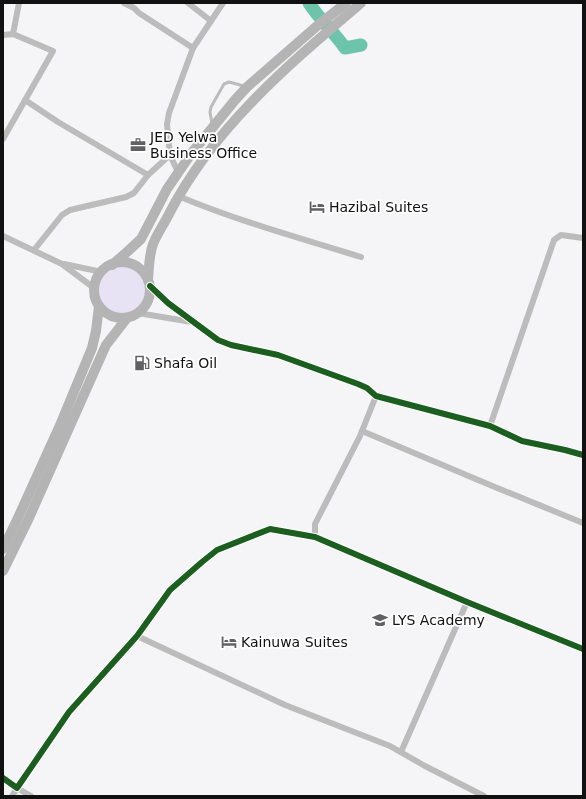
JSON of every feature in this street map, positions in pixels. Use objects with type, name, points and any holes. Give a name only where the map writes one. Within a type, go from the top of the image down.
[{"type":"main road","points":[[3,571],[28,520],[106,345],[127,318],[138,313],[146,304],[150,292],[149,283],[153,244],[178,196],[201,161],[244,109],[256,96],[324,36],[346,3]]},
{"type":"main road","points":[[127,318],[114,317],[99,306],[94,288],[102,272],[127,252],[140,239],[178,172],[213,126],[247,87],[317,26],[336,18],[362,3]]},
{"type":"main road","points":[[112,265],[124,263],[136,266],[141,270],[149,283]]},
{"type":"main road","points":[[3,549],[61,423],[92,348],[99,306]]},
{"type":"street","points":[[13,34],[19,3]]},
{"type":"street","points":[[124,3],[135,6],[139,13],[193,48]]},
{"type":"street","points":[[188,3],[211,21]]},
{"type":"street","points":[[178,172],[170,155],[167,124],[169,113],[193,48],[223,3]]},
{"type":"street","points":[[3,35],[13,34],[52,51],[3,139]]},
{"type":"street","points":[[25,100],[58,122],[148,175]]},
{"type":"street","points":[[34,250],[62,215],[70,210],[126,197],[134,193],[148,175],[170,155]]},
{"type":"street","points":[[178,196],[216,212],[252,224],[361,257]]},
{"type":"street","points":[[3,236],[62,264],[94,288]]},
{"type":"street","points":[[490,426],[554,240],[561,236],[583,238]]},
{"type":"street","points":[[62,264],[102,272]]},
{"type":"street","points":[[149,283],[168,303],[218,340],[231,345],[278,355],[358,384],[367,388],[376,396],[490,426],[522,441],[583,455]]},
{"type":"street","points":[[138,313],[194,322]]},
{"type":"street","points":[[315,537],[315,524],[362,431],[376,396]]},
{"type":"street","points":[[362,431],[583,523]]},
{"type":"street","points":[[12,796],[69,712],[137,636],[170,590],[217,550],[270,529],[315,537],[467,602],[583,648]]},
{"type":"street","points":[[401,752],[467,602]]},
{"type":"street","points":[[137,636],[285,705],[390,746],[484,796]]},
{"type":"street","points":[[3,778],[31,796]]},
{"type":"lane","points":[[213,126],[210,112],[211,107],[224,84],[229,82],[247,87]]},
{"type":"shaded area","points":[[117,266],[127,266],[139,273],[146,285],[146,295],[139,307],[127,314],[117,314],[109,310],[102,303],[98,295],[98,285],[102,277],[109,270]]},
{"type":"waterway","points":[[309,3],[317,15],[345,48],[361,45]]},
{"type":"cycle path","points":[[150,286],[168,303],[218,340],[231,345],[278,355],[358,384],[367,388],[376,396],[490,426],[522,441],[583,455]]},
{"type":"cycle path","points":[[3,778],[17,788],[69,712],[137,636],[170,590],[217,550],[270,529],[315,537],[467,602],[583,649]]},
{"type":"place","name":"JED Yelwa Business Office","points":[[138,145]]},
{"type":"place","name":"Hazibal Suites","points":[[317,207]]},
{"type":"place","name":"Shafa Oil","points":[[142,363]]},
{"type":"place","name":"LYS Academy","points":[[380,620]]},
{"type":"place","name":"Kainuwa Suites","points":[[229,642]]}]
